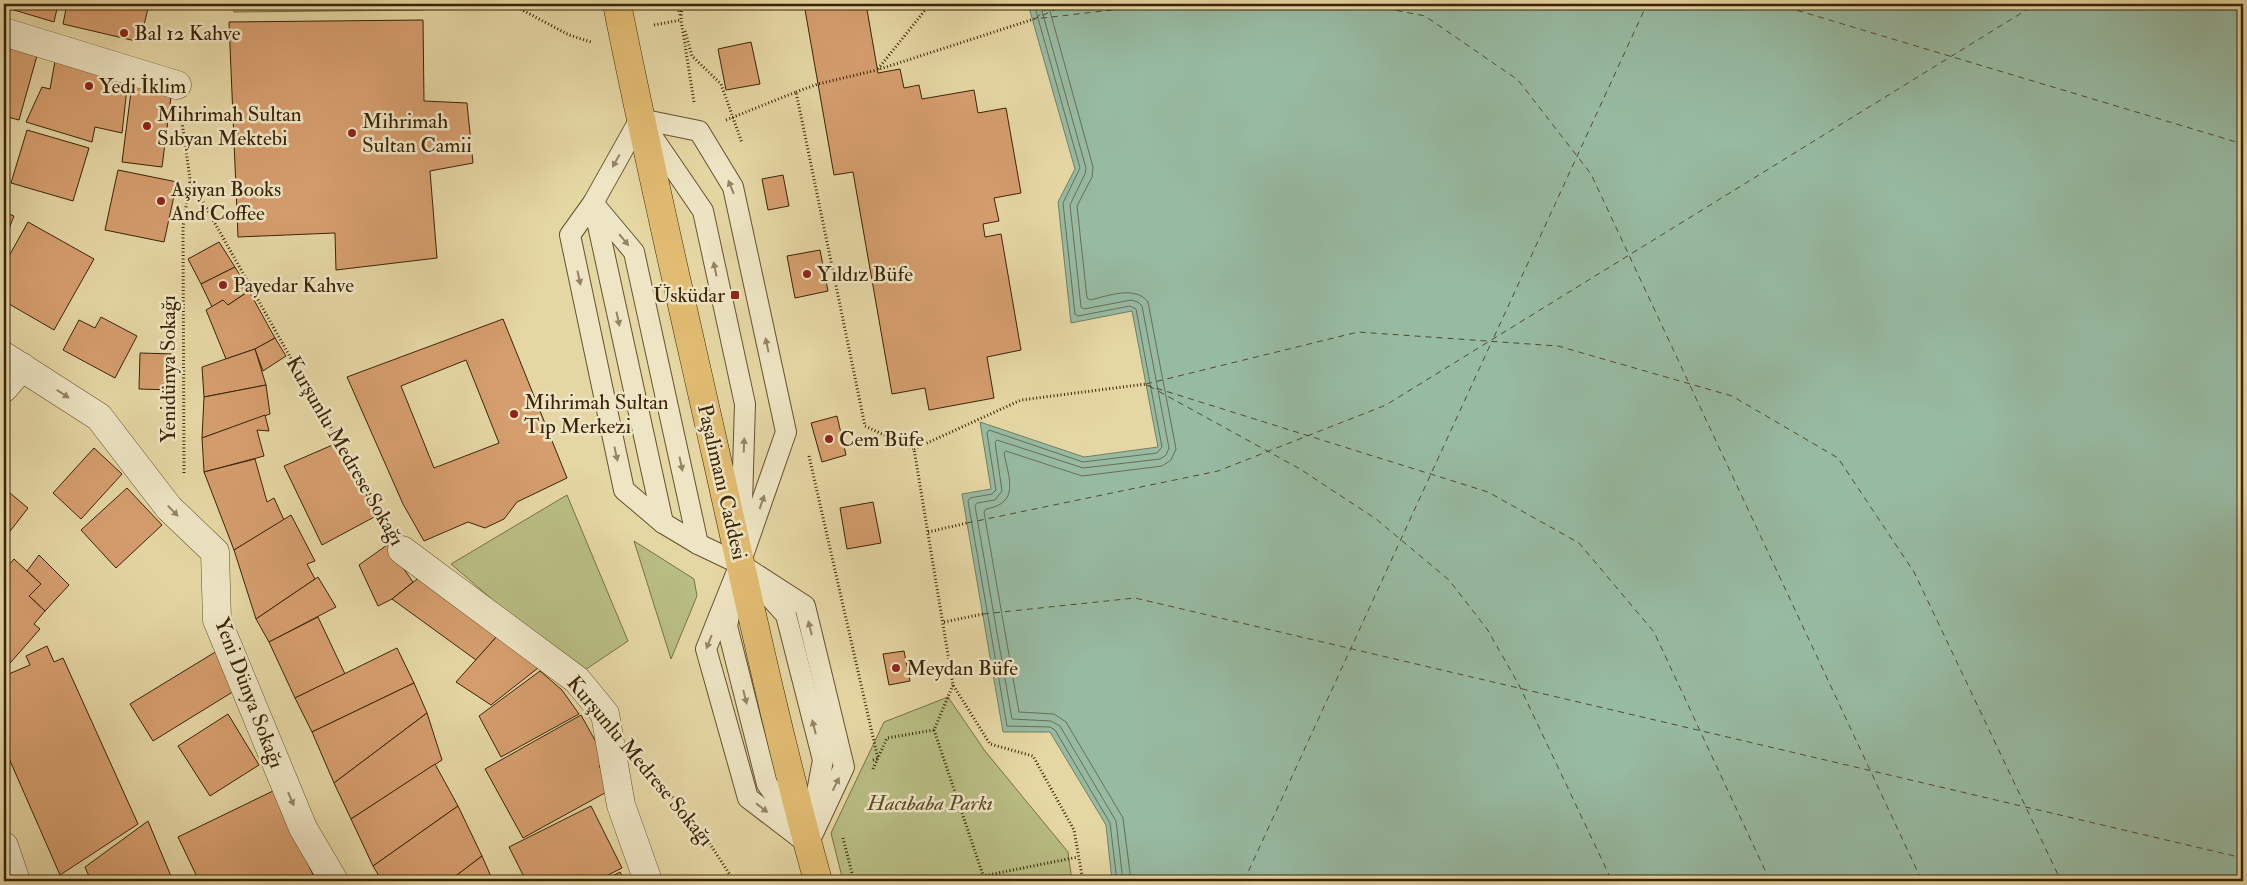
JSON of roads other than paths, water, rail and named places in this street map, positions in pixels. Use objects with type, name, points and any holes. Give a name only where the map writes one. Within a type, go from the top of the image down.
[{"type":"main road","name":"Paşalimanı Caddesi","points":[[616,4],[740,564],[818,881]]},
{"type":"street","points":[[4,32],[176,84]]},
{"type":"street","points":[[4,388],[13,362]]},
{"type":"street","name":"Yeni Dünya Sokağı","points":[[13,362],[99,417],[169,508],[215,552],[217,620],[304,828],[334,881]]},
{"type":"street","name":"Kurşunlu Medrese Sokağı","points":[[402,550],[578,680],[605,714],[621,805],[648,881]]},
{"type":"street","points":[[4,846],[16,881]]},
{"type":"lane","points":[[640,119],[703,211],[745,404],[740,564]]},
{"type":"lane","points":[[640,119],[593,203],[570,235],[624,490],[663,523],[698,544],[740,564],[805,606],[844,767],[808,844],[748,798],[706,649],[740,564],[786,432],[733,187],[699,131],[640,119]]},
{"type":"lane","points":[[593,203],[663,523]]},
{"type":"lane","points":[[593,203],[634,252],[698,544]]},
{"type":"water","points":[[1028,4],[2243,4],[2243,881],[1112,881],[1106,825],[1050,732],[1003,732],[962,494],[991,489],[980,422],[1084,457],[1158,447],[1132,311],[1071,323],[1058,202],[1075,169]]},
{"type":"place","name":"Bal 12 Kahve","points":[[124,33]]},
{"type":"place","name":"Yedi İklim","points":[[89,86]]},
{"type":"place","name":"Mihrimah Sultan Sıbyan Mektebi","points":[[147,126]]},
{"type":"place","name":"Mihrimah Sultan Camii","points":[[352,133]]},
{"type":"place","name":"Aşiyan Books And Coffee","points":[[161,201]]},
{"type":"place","name":"Yıldız Büfe","points":[[807,274]]},
{"type":"place","name":"Payedar Kahve","points":[[223,285]]},
{"type":"place","name":"Üsküdar","points":[[735,295]]},
{"type":"place","name":"Mihrimah Sultan Tıp Merkezi","points":[[514,414]]},
{"type":"place","name":"Cem Büfe","points":[[829,439]]},
{"type":"place","name":"Meydan Büfe","points":[[896,668]]},
{"type":"park label","name":"Hacıbaba Parkı","points":[[930,803]]}]
